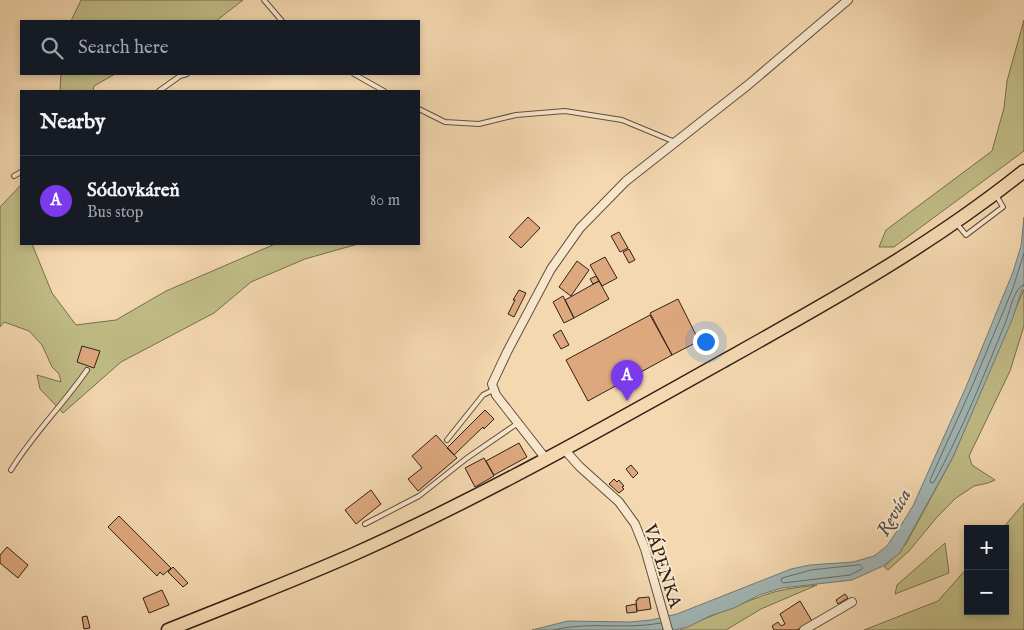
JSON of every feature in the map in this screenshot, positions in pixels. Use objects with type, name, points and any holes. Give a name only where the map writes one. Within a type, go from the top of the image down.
[{"type":"main road","points":[[168,630],[288,582],[397,534],[546,459],[849,291],[956,222],[1022,173]]},
{"type":"street","points":[[546,459],[508,412],[493,390],[493,379],[551,269],[580,228],[626,180],[748,85],[848,0]]},
{"type":"street","name":"VÁPENKA","points":[[564,449],[579,466],[619,502],[635,524],[645,549],[668,630]]},
{"type":"street","points":[[804,630],[852,602]]},
{"type":"lane","points":[[264,0],[281,20]]},
{"type":"lane","points":[[160,90],[183,75]]},
{"type":"lane","points":[[356,75],[382,90]]},
{"type":"lane","points":[[420,110],[445,122],[479,124],[516,115],[565,111],[622,120],[675,142]]},
{"type":"lane","points":[[14,176],[20,173]]},
{"type":"lane","points":[[11,470],[25,447],[71,394],[87,370]]},
{"type":"lane","points":[[447,440],[483,395],[493,390]]},
{"type":"lane","points":[[365,524],[420,496],[467,458],[518,423]]},
{"type":"shaded area","points":[[81,0],[243,0],[217,20],[71,20]]},
{"type":"shaded area","points":[[1024,20],[1024,151],[894,247],[879,247],[886,230],[992,151],[1004,108],[1007,81]]},
{"type":"shaded area","points":[[61,75],[113,75],[94,86],[93,90],[60,90]]},
{"type":"shaded area","points":[[20,186],[20,245],[32,245],[52,293],[76,325],[116,320],[166,291],[273,245],[354,245],[305,259],[251,282],[214,313],[121,362],[63,413],[40,389],[37,375],[61,382],[59,374],[52,367],[42,345],[29,331],[4,322],[0,327],[0,207]]},
{"type":"shaded area","points":[[1024,289],[1024,326],[1010,371],[969,456],[972,465],[995,480],[974,486],[956,498],[938,516],[909,551],[888,570],[884,567],[906,544],[953,457]]},
{"type":"shaded area","points":[[1024,503],[1024,630],[864,630],[938,601],[964,572],[964,615],[1009,615],[1009,525],[1005,525]]},
{"type":"shaded area","points":[[945,543],[949,573],[895,594],[897,585]]},
{"type":"shaded area","points":[[817,585],[761,609],[726,630],[681,630],[680,628],[774,592]]},
{"type":"water","points":[[1024,217],[1024,284],[1012,320],[953,457],[900,553],[883,566],[852,580],[782,588],[759,595],[734,608],[710,616],[688,627],[675,630],[532,630],[568,621],[630,622],[651,620],[677,614],[791,569],[810,565],[853,562],[874,556],[887,546],[913,506],[966,387],[1013,272],[1021,246]]},
{"type":"building","points":[[528,217],[540,228],[521,248],[509,237]]},
{"type":"building","points":[[619,232],[628,248],[620,252],[611,236]]},
{"type":"building","points":[[629,249],[635,260],[629,263],[623,252]]},
{"type":"building","points":[[605,257],[617,278],[602,286],[590,265]]},
{"type":"building","points":[[577,261],[589,270],[571,296],[559,287]]},
{"type":"building","points":[[596,276],[599,281],[593,284],[590,279]]},
{"type":"building","points":[[599,281],[609,299],[574,318],[565,300]]},
{"type":"building","points":[[519,290],[526,293],[514,317],[508,314]]},
{"type":"building","points":[[563,296],[574,318],[564,323],[553,302]]},
{"type":"building","points":[[678,299],[699,341],[672,355],[650,313]]},
{"type":"building","points":[[650,315],[672,355],[588,401],[566,360]]},
{"type":"building","points":[[561,330],[569,345],[561,349],[553,335]]},
{"type":"building","points":[[82,346],[100,351],[94,368],[77,362]]},
{"type":"building","points":[[485,410],[494,419],[454,455],[447,448]]},
{"type":"building","points":[[436,435],[457,458],[418,491],[408,479],[422,468],[412,456]]},
{"type":"building","points":[[519,443],[527,457],[494,475],[486,461]]},
{"type":"building","points":[[484,458],[494,476],[475,487],[465,468]]},
{"type":"building","points":[[631,465],[638,473],[633,478],[626,469]]},
{"type":"building","points":[[614,479],[617,482],[619,480],[624,486],[622,487],[624,489],[619,493],[609,484]]},
{"type":"building","points":[[371,490],[381,504],[356,524],[345,510]]},
{"type":"building","points":[[119,516],[171,568],[163,575],[160,572],[157,576],[108,527]]},
{"type":"building","points":[[7,547],[28,565],[18,578],[0,563],[0,555]]},
{"type":"building","points":[[173,567],[188,583],[183,587],[168,572]]},
{"type":"building","points":[[162,590],[169,605],[149,613],[143,598]]},
{"type":"building","points":[[845,594],[848,598],[838,604],[836,600]]},
{"type":"building","points":[[649,597],[651,609],[637,611],[636,600]]},
{"type":"building","points":[[800,601],[812,621],[797,630],[774,630],[772,626],[778,622],[781,626],[785,624],[780,614]]},
{"type":"building","points":[[636,604],[637,612],[627,613],[626,606]]},
{"type":"building","points":[[87,616],[90,628],[84,629],[82,617]]},
{"type":"place","name":"Sódovkáreň","points":[[627,401]]},
{"type":"water label","name":"Revúca","points":[[893,512]]}]
